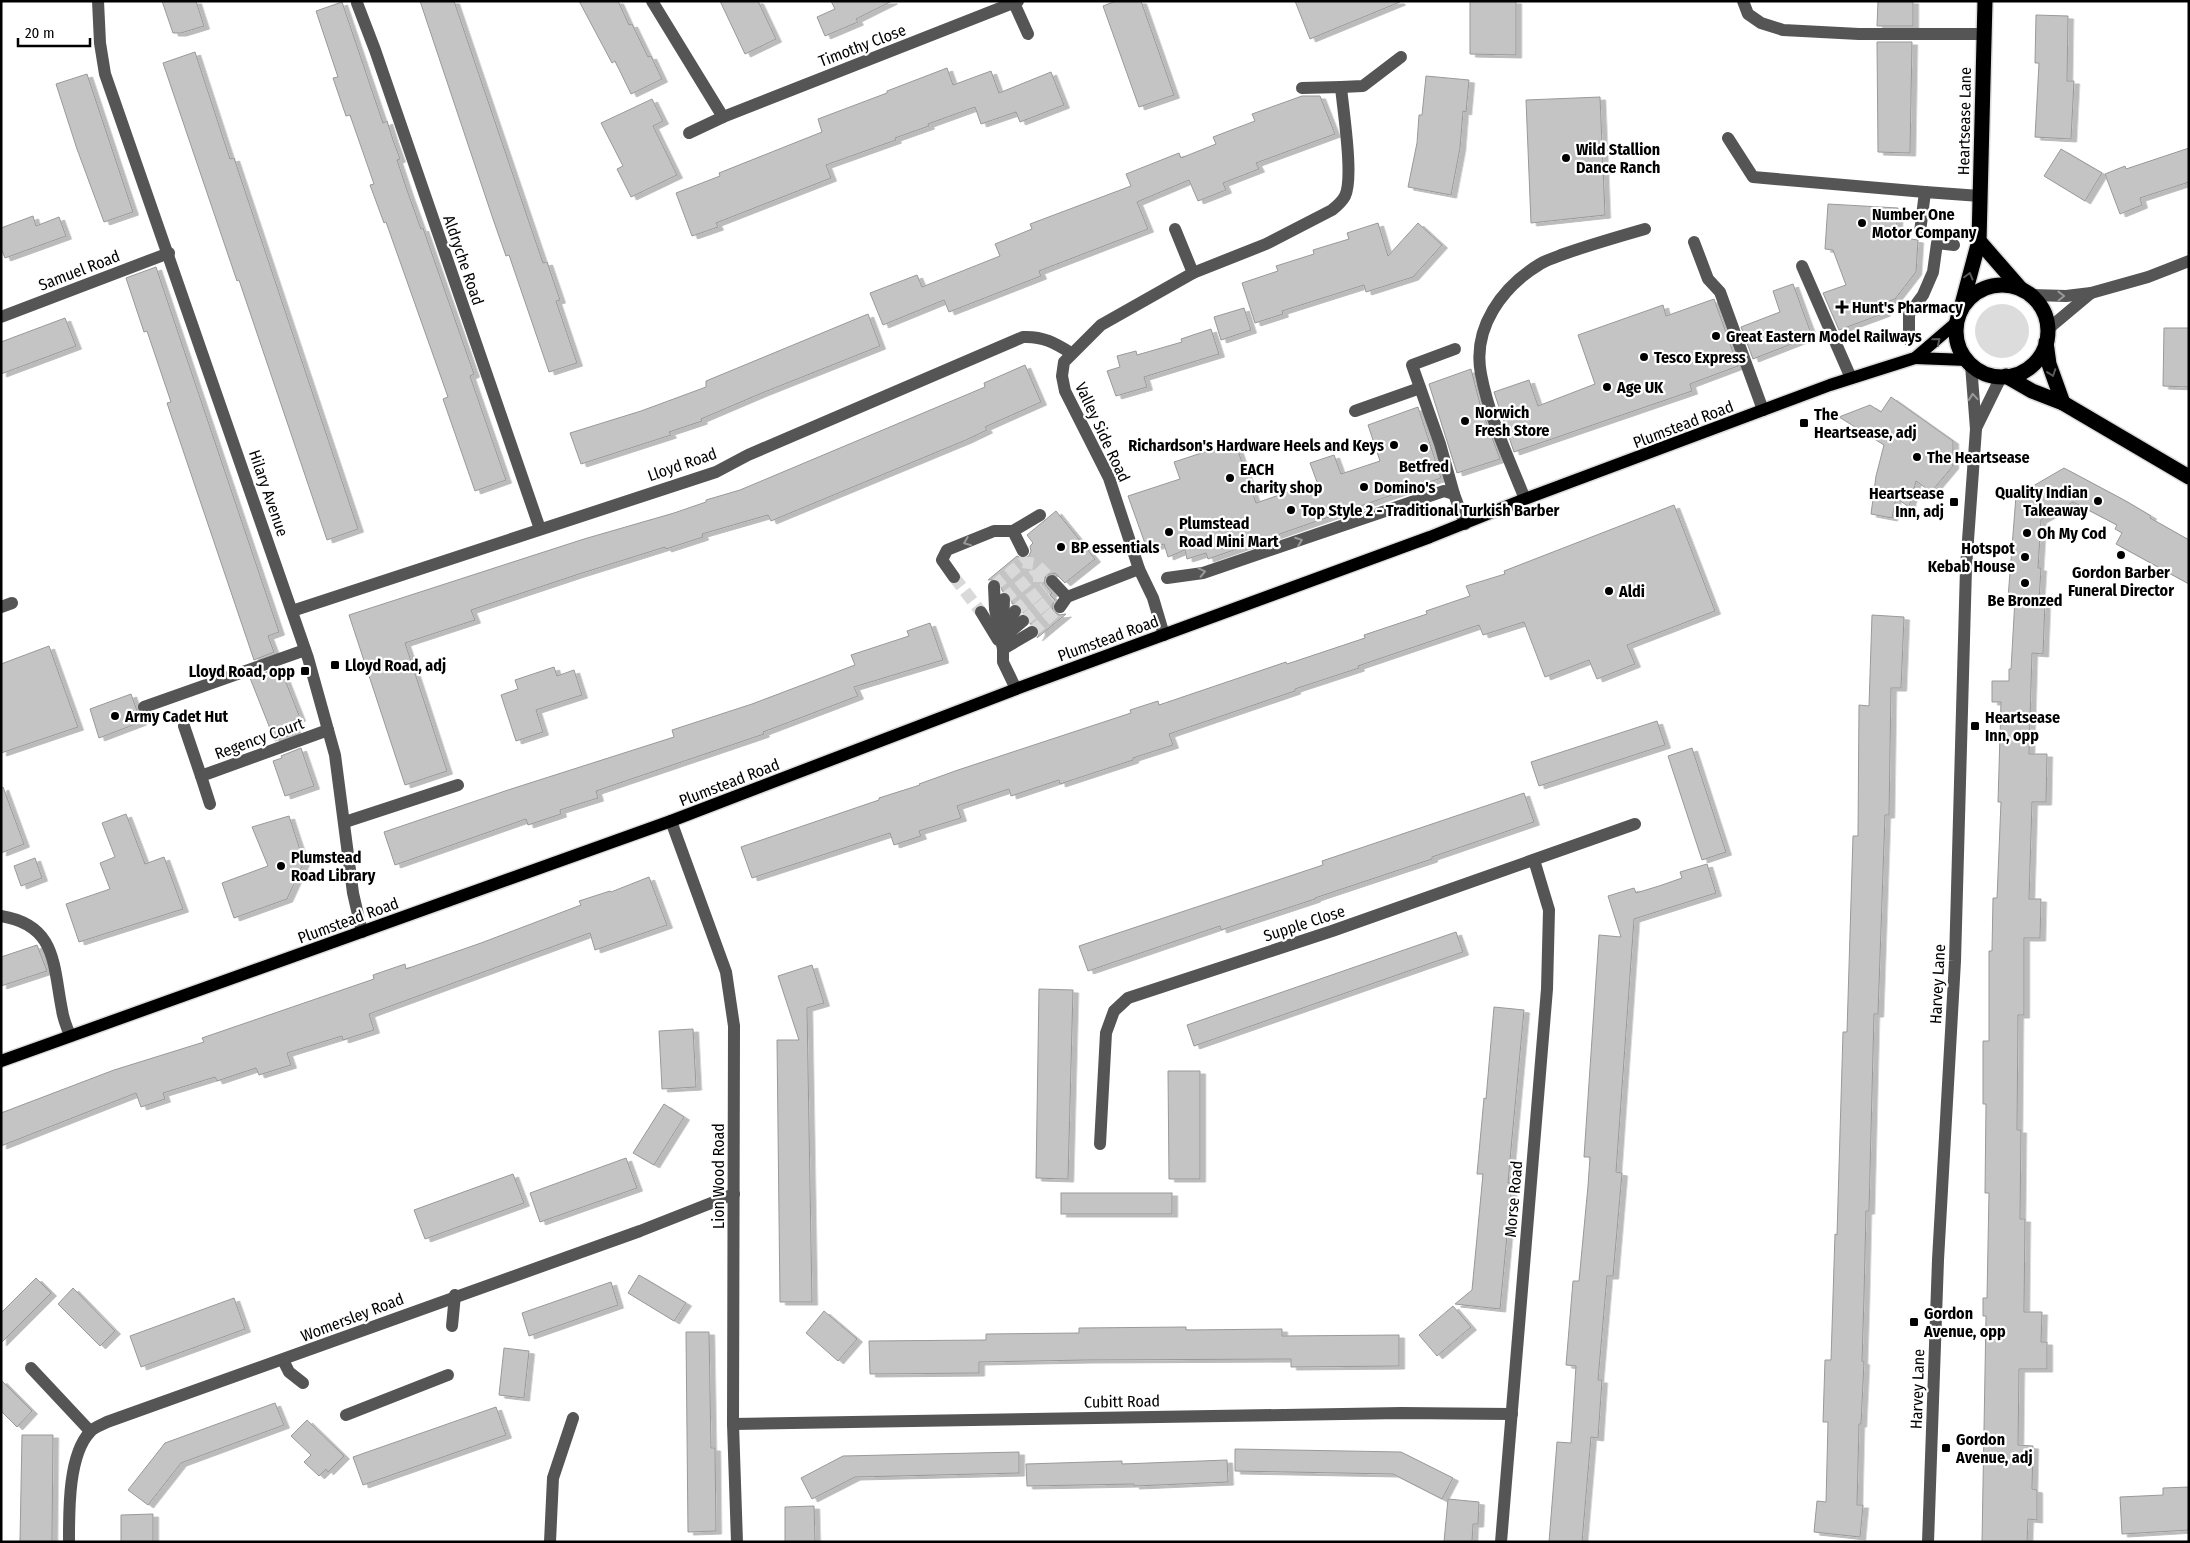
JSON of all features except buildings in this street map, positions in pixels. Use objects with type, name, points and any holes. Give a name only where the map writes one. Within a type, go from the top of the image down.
[{"type":"highway","name":"Heartsease Lane","points":[[1958,317],[1979,241],[1985,1]]},
{"type":"highway","points":[[1979,241],[2025,292],[2040,305],[2045,316],[2049,364],[2063,403]]},
{"type":"highway","points":[[2025,292],[2006,285],[1986,288],[1968,300],[1958,317],[1956,337],[1969,363],[1991,375],[2004,377],[2032,391],[2063,403],[2189,477]]},
{"type":"highway","points":[[2004,377],[2020,373],[2032,365],[2041,355],[2047,335]]},
{"type":"main road","name":"Plumstead Road","points":[[1915,358],[1958,317]]},
{"type":"main road","name":"Plumstead Road","points":[[1,1061],[671,821],[1016,689],[1465,524],[1525,499],[1851,378],[1915,358],[1969,363]]},
{"type":"street","name":"Hilary Avenue","points":[[98,1],[100,43],[106,74],[292,611],[328,730],[335,755],[353,893],[362,932]]},
{"type":"street","points":[[652,1],[723,118]]},
{"type":"street","points":[[1742,1],[1748,14],[1761,23],[1783,30],[1859,34],[1984,34]]},
{"type":"street","name":"Timothy Close","points":[[689,133],[1016,2],[1028,34]]},
{"type":"street","name":"Aldryche Road","points":[[357,3],[375,50],[540,528]]},
{"type":"street","points":[[1302,88],[1363,86],[1401,57]]},
{"type":"street","name":"Valley Side Road","points":[[1164,635],[1154,598],[1139,569],[1109,478],[1064,390],[1062,376],[1064,362],[1101,324],[1193,274],[1266,244],[1340,204],[1346,196],[1349,177],[1341,87]]},
{"type":"street","points":[[1728,138],[1754,177],[1980,196]]},
{"type":"street","points":[[1920,232],[1924,192]]},
{"type":"street","points":[[1175,229],[1193,274]]},
{"type":"street","points":[[1525,499],[1488,402],[1480,372],[1480,342],[1489,315],[1507,290],[1541,263],[1587,245],[1645,230]]},
{"type":"street","points":[[1694,242],[1708,279],[1720,292],[1763,410]]},
{"type":"street","points":[[1910,340],[1909,314],[1923,295],[1933,272],[1937,243],[1954,245]]},
{"type":"street","name":"Samuel Road","points":[[1,317],[168,254]]},
{"type":"street","points":[[2025,292],[2091,294],[2148,277],[2189,261]]},
{"type":"street","points":[[1802,266],[1851,378]]},
{"type":"street","points":[[2047,335],[2091,294]]},
{"type":"street","name":"Lloyd Road","points":[[292,611],[540,528],[716,472],[748,455],[1024,337],[1036,336],[1052,341],[1071,353]]},
{"type":"street","points":[[1455,350],[1412,365],[1449,492],[1465,524]]},
{"type":"street","name":"Harvey Lane","points":[[1928,1542],[1938,1260],[1955,961],[1966,568],[1976,429],[1969,363]]},
{"type":"street","name":"Harvey Lane","points":[[1976,429],[2004,377]]},
{"type":"street","points":[[1355,411],[1420,388]]},
{"type":"street","points":[[1167,578],[1202,573],[1449,492]]},
{"type":"street","points":[[954,577],[942,560],[947,550],[994,531],[1013,531],[1040,515]]},
{"type":"street","points":[[1013,531],[1023,552]]},
{"type":"street","points":[[1056,593],[1139,569]]},
{"type":"street","points":[[994,586],[995,609],[1003,649]]},
{"type":"street","points":[[1004,599],[1003,662],[1016,689]]},
{"type":"street","points":[[981,612],[1003,649]]},
{"type":"street","points":[[1003,649],[1005,630],[1019,616]]},
{"type":"street","points":[[1003,649],[1032,632]]},
{"type":"street","points":[[144,707],[305,650]]},
{"type":"street","name":"Regency Court","points":[[184,726],[210,804]]},
{"type":"street","name":"Regency Court","points":[[200,776],[328,730]]},
{"type":"street","points":[[345,822],[458,785]]},
{"type":"street","name":"Lion Wood Road","points":[[671,821],[726,972],[732,1000],[734,1026],[733,1424],[737,1542]]},
{"type":"street","name":"Supple Close","points":[[1100,1144],[1106,1033],[1114,1011],[1128,998],[1332,931],[1634,824]]},
{"type":"street","name":"Morse Road","points":[[1501,1542],[1547,989],[1549,910],[1534,860]]},
{"type":"street","points":[[1,916],[16,919],[31,926],[42,935],[51,952],[56,969],[62,1011],[70,1036]]},
{"type":"street","name":"Womersley Road","points":[[90,1432],[107,1422],[640,1231],[734,1194]]},
{"type":"street","points":[[452,1326],[455,1296]]},
{"type":"street","points":[[283,1360],[289,1372],[303,1383]]},
{"type":"street","points":[[31,1368],[90,1432],[76,1456],[69,1502],[69,1542]]},
{"type":"street","points":[[346,1415],[448,1375]]},
{"type":"street","name":"Cubitt Road","points":[[733,1424],[1391,1413],[1512,1414]]},
{"type":"street","points":[[550,1542],[553,1478],[573,1418]]},
{"type":"shaded area","points":[[2002,304],[2012,306],[2021,312],[2027,321],[2029,331],[2027,341],[2021,350],[2012,356],[2002,358],[1992,356],[1983,350],[1977,341],[1975,331],[1977,321],[1983,312],[1992,306]]},
{"type":"tunnel","points":[[994,586],[1023,562],[1036,564],[1052,581]]},
{"type":"tunnel","points":[[1004,599],[1033,576],[1047,576]]},
{"type":"tunnel","points":[[954,577],[981,612]]},
{"type":"tunnel","points":[[1015,611],[1044,588]]},
{"type":"tunnel","points":[[1023,621],[1052,598]]},
{"type":"tunnel","points":[[1032,632],[1060,607]]},
{"type":"place","name":"Wild Stallion Dance Ranch","points":[[1566,158]]},
{"type":"place","name":"Number One Motor Company","points":[[1862,223]]},
{"type":"place","name":"Hunt's Pharmacy","points":[[1842,307]]},
{"type":"place","name":"Great Eastern Model Railways","points":[[1716,336]]},
{"type":"place","name":"Tesco Express","points":[[1644,357]]},
{"type":"place","name":"Age UK","points":[[1607,387]]},
{"type":"place","name":"Norwich Fresh Store","points":[[1465,421]]},
{"type":"place","name":"The Heartsease, adj","points":[[1804,423]]},
{"type":"place","name":"Richardson's Hardware Heels and Keys","points":[[1394,445]]},
{"type":"place","name":"Betfred","points":[[1424,448]]},
{"type":"place","name":"The Heartsease","points":[[1917,457]]},
{"type":"place","name":"EACH charity shop","points":[[1230,478]]},
{"type":"place","name":"Domino's","points":[[1364,487]]},
{"type":"place","name":"Quality Indian Takeaway","points":[[2098,501]]},
{"type":"place","name":"Heartsease Inn, adj","points":[[1954,502]]},
{"type":"place","name":"Top Style 2 - Traditional Turkish Barber","points":[[1291,510]]},
{"type":"place","name":"Plumstead Road Mini Mart","points":[[1169,532]]},
{"type":"place","name":"Oh My Cod","points":[[2027,533]]},
{"type":"place","name":"BP essentials","points":[[1061,547]]},
{"type":"place","name":"Gordon Barber Funeral Director","points":[[2121,555]]},
{"type":"place","name":"Hotspot Kebab House","points":[[2025,557]]},
{"type":"place","name":"Be Bronzed","points":[[2025,583]]},
{"type":"place","name":"Aldi","points":[[1609,591]]},
{"type":"place","name":"Lloyd Road, adj","points":[[335,665]]},
{"type":"place","name":"Lloyd Road, opp","points":[[305,671]]},
{"type":"place","name":"Army Cadet Hut","points":[[115,716]]},
{"type":"place","name":"Heartsease Inn, opp","points":[[1975,726]]},
{"type":"place","name":"Plumstead Road Library","points":[[281,866]]},
{"type":"place","name":"Gordon Avenue, opp","points":[[1914,1322]]},
{"type":"place","name":"Gordon Avenue, adj","points":[[1946,1448]]}]
